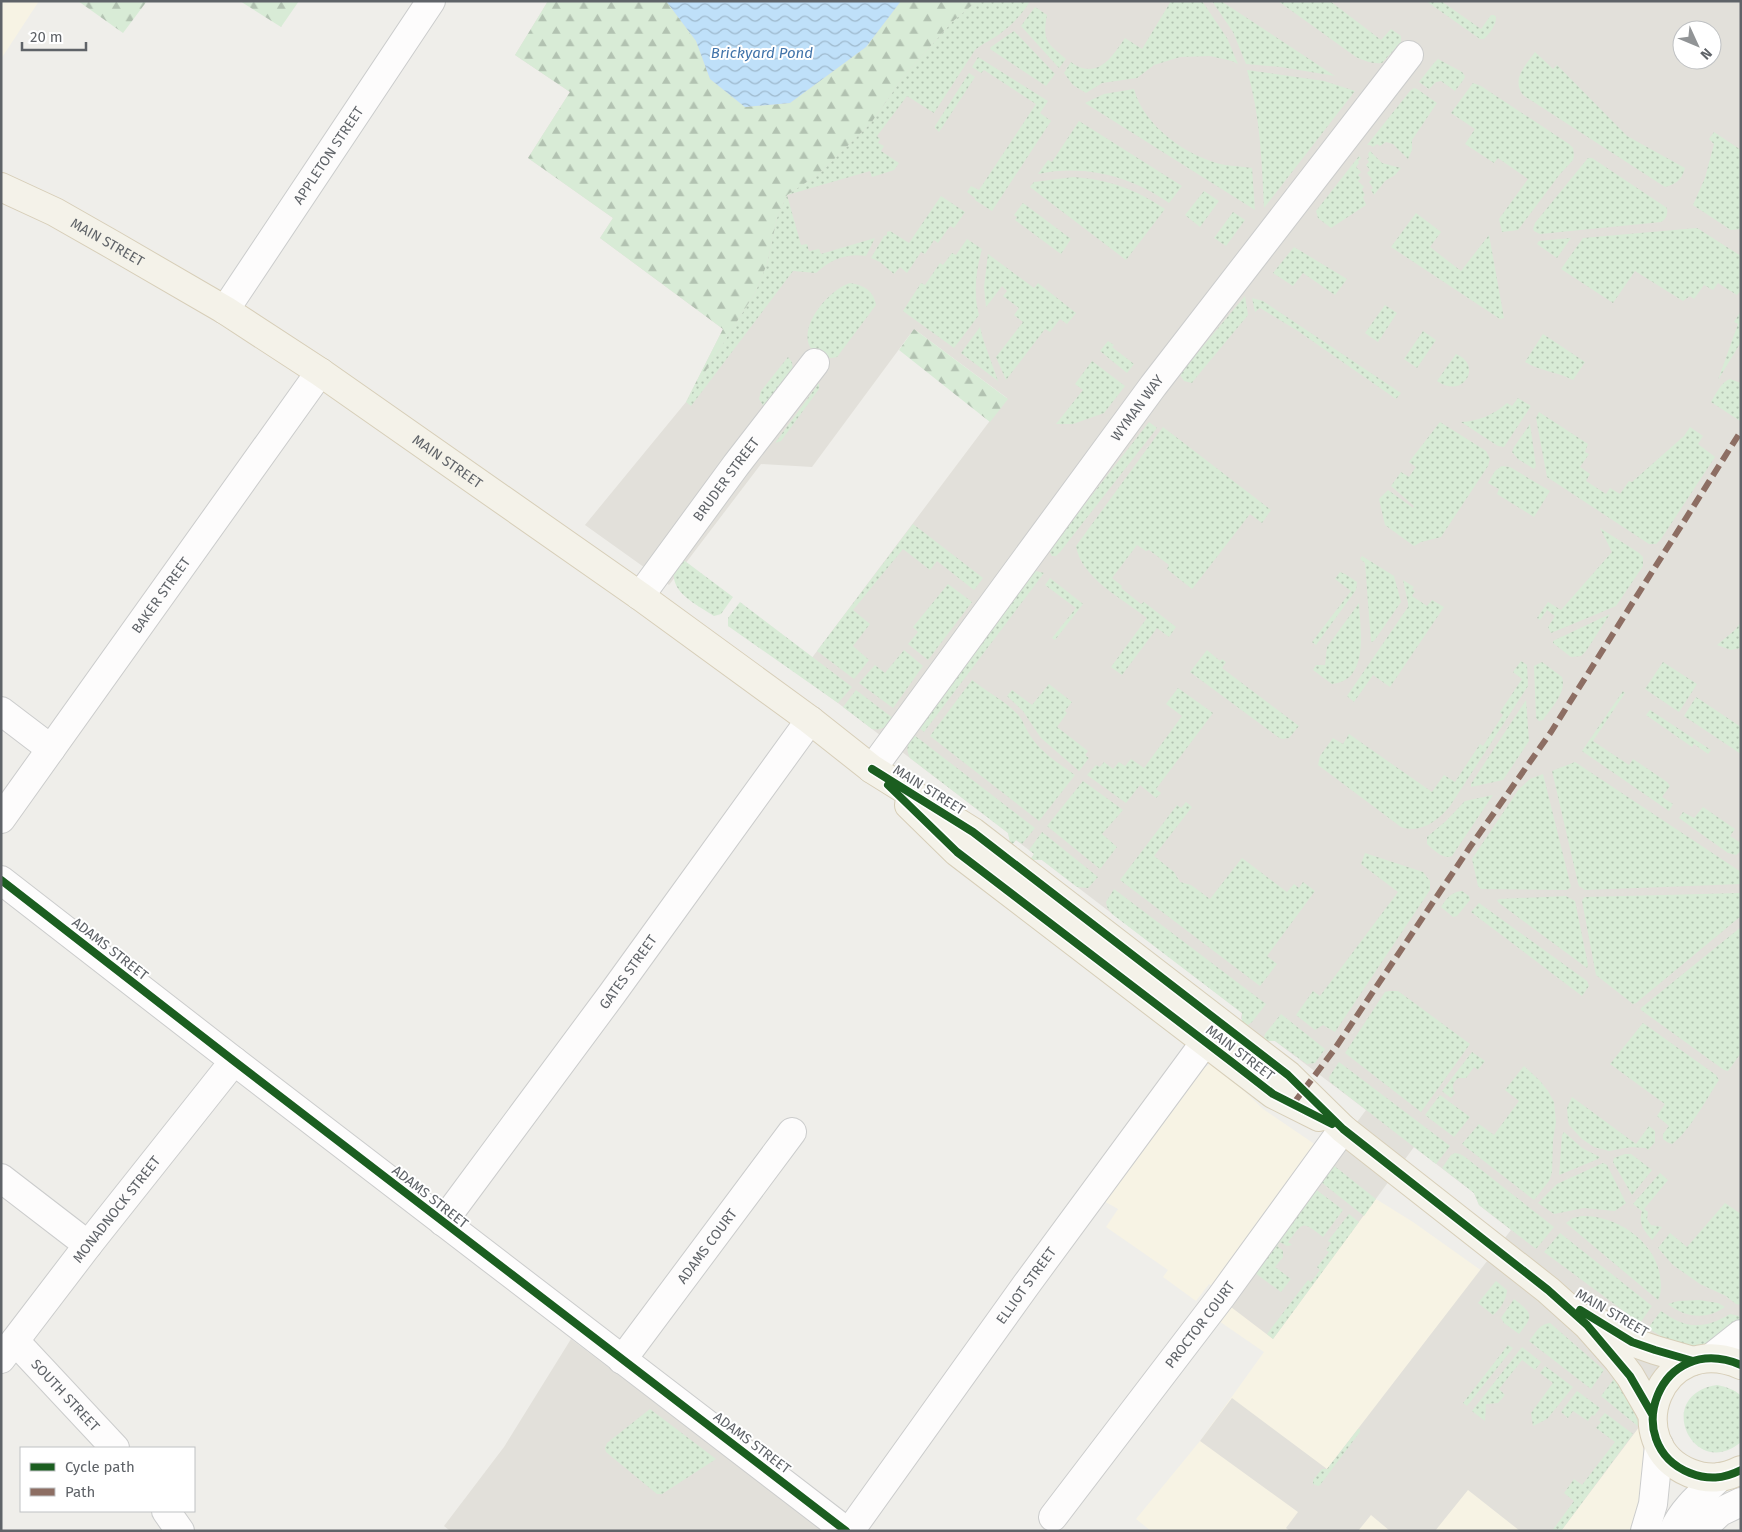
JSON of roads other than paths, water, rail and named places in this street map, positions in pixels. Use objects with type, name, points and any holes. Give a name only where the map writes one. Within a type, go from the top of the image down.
[{"type":"main road","name":"MAIN STREET","points":[[1,187],[55,212],[225,310],[320,372],[640,596],[810,720],[872,769],[957,852],[1273,1094],[1344,1130]]},
{"type":"main road","name":"MAIN STREET","points":[[872,769],[973,832],[1288,1075],[1344,1130],[1548,1290],[1587,1325],[1630,1376],[1652,1414]]},
{"type":"main road","name":"MAIN STREET","points":[[1548,1290],[1632,1342],[1655,1350],[1703,1359],[1729,1360],[1741,1364]]},
{"type":"main road","points":[[1703,1359],[1678,1369],[1664,1381],[1656,1397],[1652,1414],[1653,1429],[1659,1445],[1669,1459],[1683,1470],[1708,1478],[1733,1476]]},
{"type":"street","name":"APPLETON STREET","points":[[225,310],[432,1]]},
{"type":"street","name":"WYMAN WAY","points":[[872,769],[1153,386],[1409,55]]},
{"type":"street","name":"BRUDER STREET","points":[[640,596],[736,465],[816,364]]},
{"type":"street","name":"BAKER STREET","points":[[1,819],[320,372]]},
{"type":"street","points":[[1,711],[51,749]]},
{"type":"street","name":"GATES STREET","points":[[443,1222],[612,994],[810,720]]},
{"type":"street","name":"ADAMS STREET","points":[[1,880],[622,1360],[848,1531]]},
{"type":"street","name":"ELLIOT STREET","points":[[848,1531],[1205,1042]]},
{"type":"street","name":"MONADNOCK STREET","points":[[8,1350],[88,1245],[234,1061]]},
{"type":"street","name":"PROCTOR COURT","points":[[1053,1517],[1221,1297],[1344,1130]]},
{"type":"street","name":"ADAMS COURT","points":[[622,1360],[792,1132]]},
{"type":"street","points":[[1,1178],[88,1245]]},
{"type":"street","points":[[1703,1359],[1741,1334]]},
{"type":"street","name":"SOUTH STREET","points":[[8,1350],[114,1447]]},
{"type":"street","points":[[1645,1531],[1652,1504],[1659,1445]]},
{"type":"street","points":[[1673,1531],[1685,1510],[1695,1499],[1733,1476]]},
{"type":"street","points":[[1700,1531],[1720,1512],[1741,1502]]},
{"type":"street","points":[[167,1512],[180,1531]]},
{"type":"water","name":"Brickyard Pond","points":[[666,1],[901,1],[866,47],[790,103],[745,107],[710,79],[696,41]]}]
